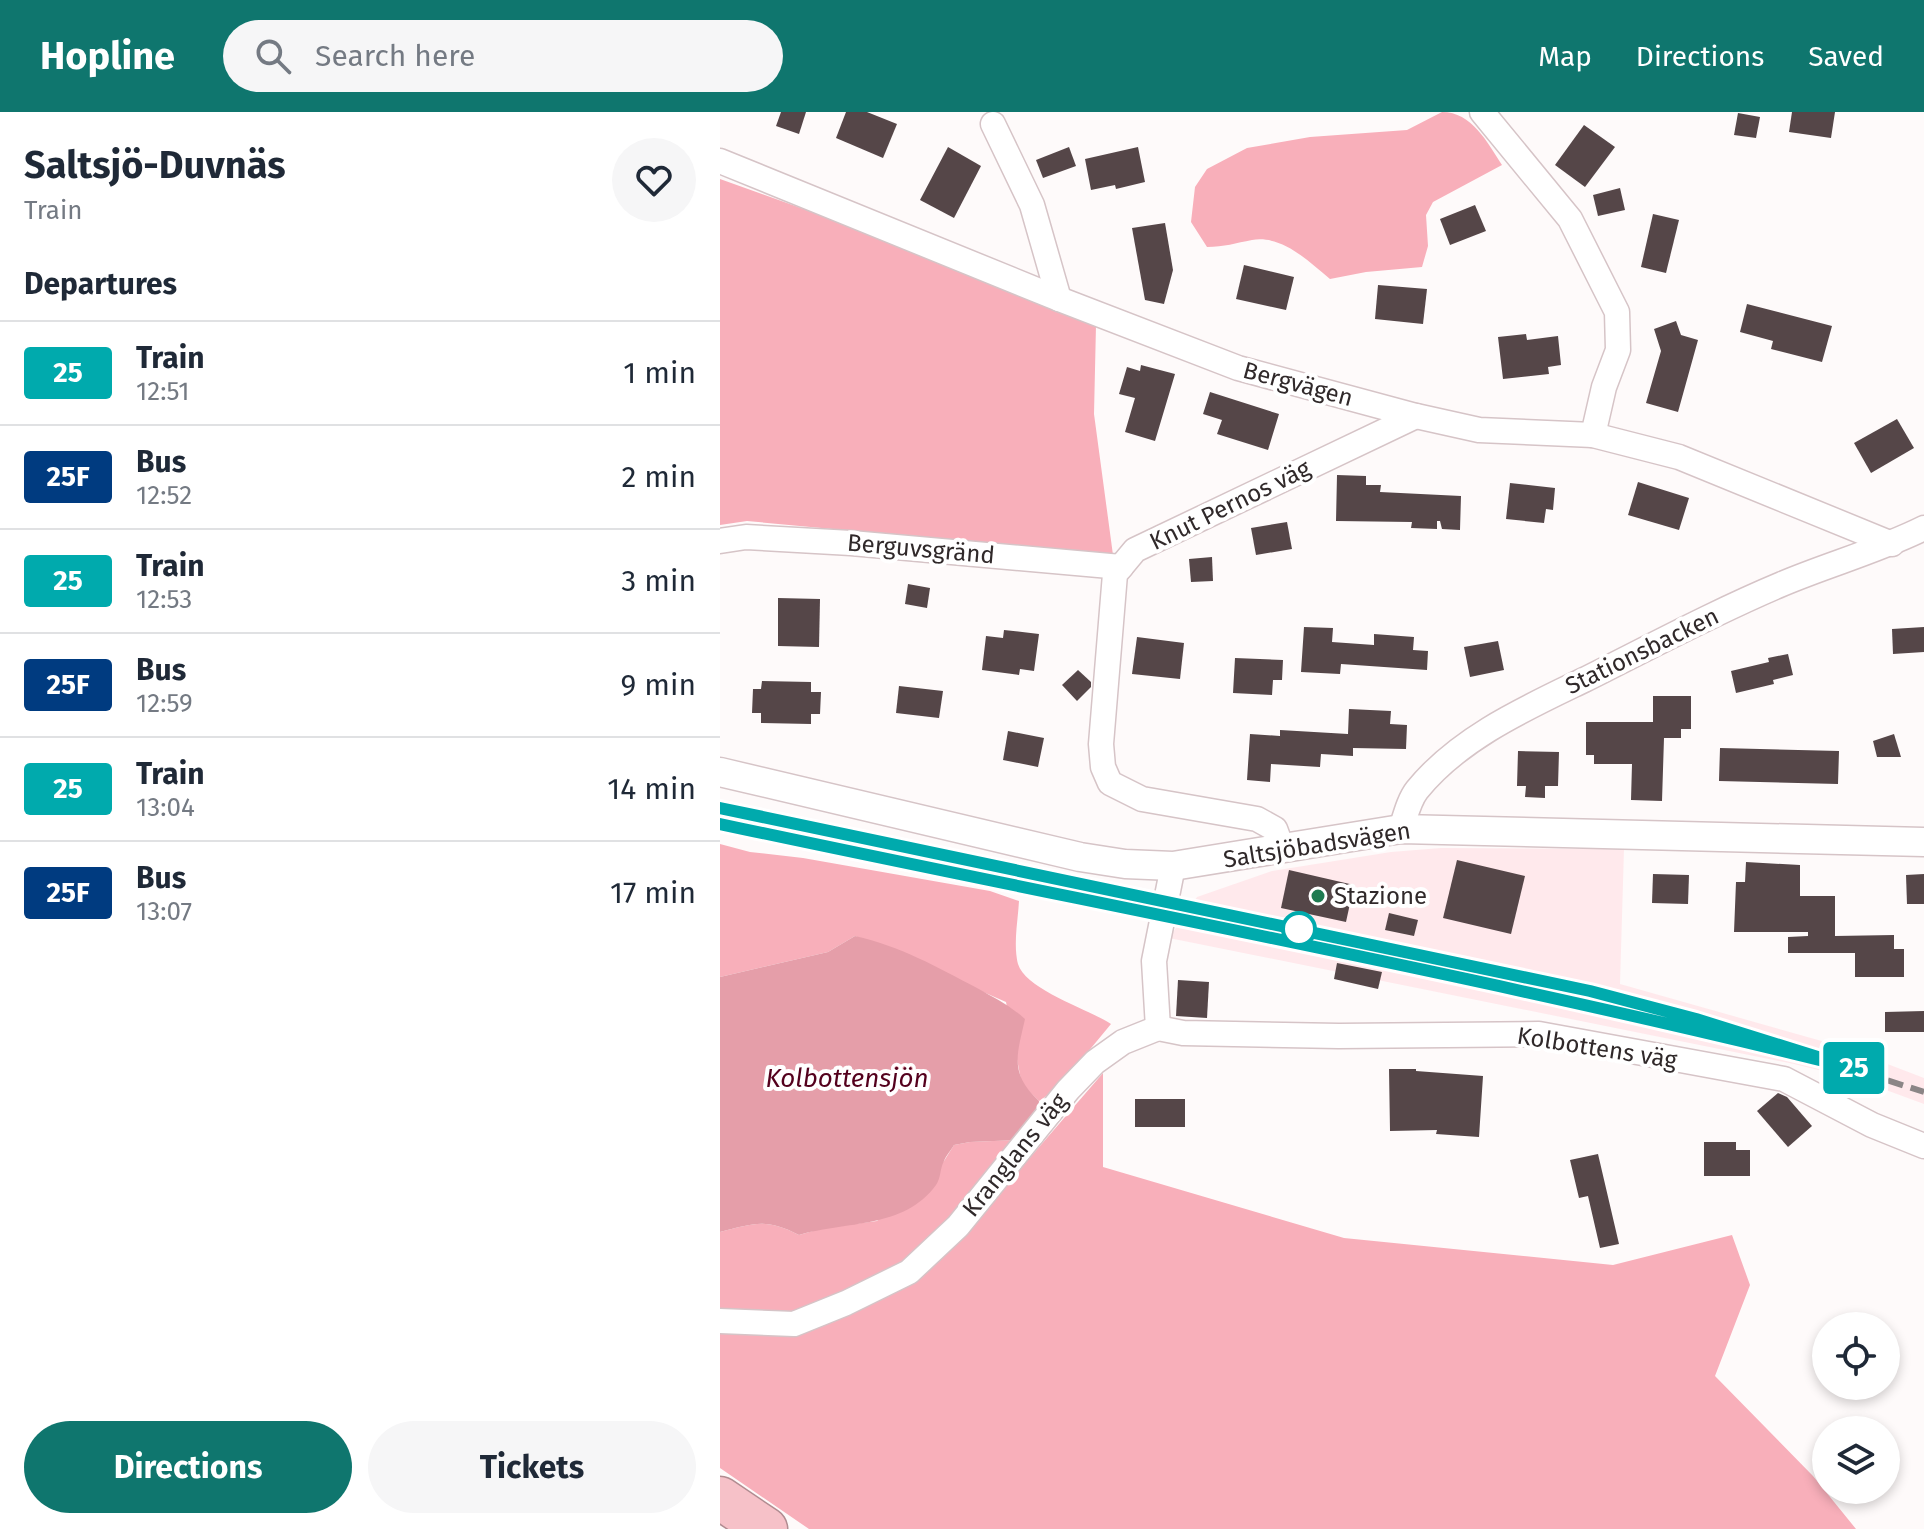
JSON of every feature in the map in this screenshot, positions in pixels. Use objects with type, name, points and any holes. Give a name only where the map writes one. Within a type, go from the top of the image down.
[{"type":"highway","points":[[720,1498],[766,1529]]},
{"type":"street","points":[[1482,112],[1570,219],[1617,312],[1618,350],[1604,387],[1593,435]]},
{"type":"street","points":[[993,124],[1032,205],[1059,299]]},
{"type":"street","name":"Bergvägen","points":[[720,161],[1238,368],[1479,430],[1593,435],[1679,457],[1892,544]]},
{"type":"street","name":"Knut Pernos väg","points":[[1121,567],[1135,550],[1416,416]]},
{"type":"street","name":"Stationsbacken","points":[[1401,829],[1414,793],[1429,777],[1469,743],[1536,703],[1761,593],[1804,574],[1892,544],[1924,528]]},
{"type":"street","name":"Berguvsgränd","points":[[720,541],[746,537],[851,543],[1121,567]]},
{"type":"street","points":[[1121,567],[1115,574],[1101,744],[1103,767],[1110,783],[1142,799],[1257,819],[1275,829],[1282,848]]},
{"type":"street","name":"Saltsjöbadsvägen","points":[[720,772],[1080,857],[1125,864],[1173,866],[1401,829],[1924,842]]},
{"type":"street","points":[[1158,1028],[1154,961],[1173,866]]},
{"type":"street","name":"Kolbottens väg","points":[[1158,1028],[1183,1033],[1323,1036],[1539,1034],[1784,1079],[1872,1125],[1924,1146]]},
{"type":"street","name":"Kranglans väg","points":[[720,1321],[794,1324],[909,1272],[958,1226],[1068,1090],[1095,1062],[1123,1042],[1158,1028]]},
{"type":"shaded area","points":[[1442,112],[1462,117],[1478,130],[1502,165],[1433,202],[1426,215],[1428,246],[1422,267],[1330,279],[1304,257],[1274,241],[1252,240],[1207,247],[1191,222],[1195,187],[1207,169],[1247,148],[1310,137],[1407,130]]},
{"type":"shaded area","points":[[720,179],[876,235],[1096,325],[1094,414],[1113,555],[747,521],[720,525]]},
{"type":"shaded area","points":[[720,844],[750,852],[803,858],[990,891],[1019,901],[1016,949],[1023,973],[1045,990],[1111,1024],[1058,1088],[1039,1101],[1022,1085],[1006,1002],[855,936],[828,952],[720,977]]},
{"type":"shaded area","points":[[1441,848],[1624,849],[1620,984],[1843,1047],[1924,1078],[1924,1104],[1859,1080],[1794,1064],[1169,938],[1197,897],[1272,871],[1391,852]]},
{"type":"shaded area","points":[[1103,1073],[1103,1167],[1344,1238],[1613,1265],[1732,1235],[1750,1285],[1715,1376],[1812,1475],[1812,1504],[1836,1504],[1856,1529],[809,1529],[720,1468],[720,1332],[787,1333],[965,1233]]},
{"type":"shaded area","points":[[1017,1140],[953,1221],[908,1260],[841,1294],[790,1315],[720,1312],[720,1232],[769,1224],[799,1235],[823,1228],[877,1221],[944,1161],[954,1145]]},
{"type":"water","name":"Kolbottensjön","points":[[855,936],[887,945],[933,965],[1002,1002],[1025,1019],[1018,1053],[1019,1072],[1029,1091],[1039,1101],[1037,1117],[1018,1140],[954,1145],[936,1185],[923,1199],[891,1216],[799,1235],[769,1224],[720,1232],[720,977],[828,952]]},
{"type":"building","points":[[781,112],[806,112],[799,134],[776,126]]},
{"type":"building","points":[[846,112],[867,112],[897,124],[883,158],[836,138]]},
{"type":"building","points":[[1792,112],[1835,112],[1831,138],[1789,132]]},
{"type":"building","points":[[1738,113],[1760,117],[1756,138],[1734,135]]},
{"type":"building","points":[[1584,125],[1615,147],[1585,187],[1555,165]]},
{"type":"building","points":[[948,147],[981,166],[954,218],[920,200]]},
{"type":"building","points":[[1069,147],[1076,166],[1043,178],[1036,160]]},
{"type":"building","points":[[1138,147],[1145,182],[1116,189],[1115,185],[1091,190],[1085,159]]},
{"type":"building","points":[[1620,188],[1625,210],[1598,216],[1593,195]]},
{"type":"building","points":[[1475,205],[1486,231],[1450,245],[1440,219]]},
{"type":"building","points":[[1653,214],[1679,220],[1666,273],[1641,267]]},
{"type":"building","points":[[1165,223],[1173,270],[1164,304],[1145,300],[1132,228]]},
{"type":"building","points":[[1244,265],[1294,277],[1286,310],[1236,299]]},
{"type":"building","points":[[1378,285],[1427,289],[1423,324],[1375,319]]},
{"type":"building","points":[[1747,304],[1832,326],[1822,362],[1771,349],[1773,341],[1740,332]]},
{"type":"building","points":[[1676,321],[1681,335],[1698,340],[1678,412],[1646,403],[1661,351],[1654,329]]},
{"type":"building","points":[[1526,334],[1527,340],[1558,336],[1561,365],[1548,367],[1549,374],[1503,379],[1498,337]]},
{"type":"building","points":[[1141,365],[1175,374],[1155,441],[1125,432],[1135,398],[1119,394],[1127,367],[1140,371]]},
{"type":"building","points":[[1210,392],[1279,414],[1268,450],[1217,434],[1222,420],[1203,414]]},
{"type":"building","points":[[1897,419],[1914,448],[1871,473],[1854,443]]},
{"type":"building","points":[[1337,475],[1366,476],[1366,485],[1381,485],[1380,492],[1461,496],[1460,530],[1442,529],[1440,521],[1437,521],[1437,529],[1411,528],[1412,522],[1336,521]]},
{"type":"building","points":[[1638,482],[1689,498],[1679,530],[1628,515]]},
{"type":"building","points":[[1510,483],[1555,488],[1553,510],[1546,509],[1544,523],[1506,519]]},
{"type":"building","points":[[1287,522],[1292,549],[1256,555],[1251,528]]},
{"type":"building","points":[[1212,557],[1213,581],[1191,582],[1189,559]]},
{"type":"building","points":[[908,584],[930,588],[927,608],[905,604]]},
{"type":"building","points":[[778,598],[820,599],[819,647],[778,646]]},
{"type":"building","points":[[1304,627],[1333,628],[1332,642],[1374,645],[1374,634],[1414,637],[1413,650],[1428,651],[1427,670],[1341,664],[1340,674],[1301,672]]},
{"type":"building","points":[[1924,627],[1924,652],[1893,654],[1892,629]]},
{"type":"building","points":[[1004,630],[1039,634],[1034,671],[1020,669],[1019,675],[982,670],[986,636],[1003,638]]},
{"type":"building","points":[[1137,637],[1184,643],[1180,679],[1132,674]]},
{"type":"building","points":[[1498,641],[1504,670],[1470,677],[1464,647]]},
{"type":"building","points":[[1788,654],[1793,675],[1773,680],[1774,684],[1736,693],[1731,671]]},
{"type":"building","points":[[1235,658],[1283,660],[1282,680],[1273,680],[1272,695],[1233,693]]},
{"type":"building","points":[[1078,670],[1091,682],[1091,687],[1077,701],[1062,685]]},
{"type":"building","points":[[762,681],[811,682],[811,692],[821,692],[820,714],[811,714],[811,724],[761,723],[761,713],[752,713],[753,689],[761,689]]},
{"type":"building","points":[[899,686],[943,691],[939,718],[896,713]]},
{"type":"building","points":[[1653,696],[1691,696],[1691,729],[1681,729],[1681,738],[1664,738],[1662,801],[1631,800],[1632,764],[1594,764],[1594,755],[1586,755],[1586,722],[1653,722]]},
{"type":"building","points":[[1349,709],[1391,711],[1390,724],[1407,725],[1406,749],[1353,748],[1353,756],[1321,754],[1320,767],[1271,764],[1270,782],[1247,780],[1250,734],[1280,736],[1280,730],[1348,734]]},
{"type":"building","points":[[1008,731],[1044,738],[1038,767],[1003,760]]},
{"type":"building","points":[[1894,734],[1901,757],[1877,757],[1873,741]]},
{"type":"building","points":[[1720,748],[1839,751],[1838,784],[1719,781]]},
{"type":"building","points":[[1518,751],[1559,752],[1558,786],[1545,786],[1545,798],[1525,797],[1526,786],[1517,786]]},
{"type":"building","points":[[1457,860],[1525,876],[1511,934],[1443,918]]},
{"type":"building","points":[[1746,862],[1800,865],[1800,896],[1835,896],[1835,936],[1894,935],[1894,949],[1904,949],[1904,977],[1855,977],[1855,953],[1788,953],[1788,937],[1808,936],[1808,932],[1734,932],[1736,882],[1745,882]]},
{"type":"building","name":"Stazione","points":[[1289,870],[1354,885],[1346,922],[1281,908]]},
{"type":"building","points":[[1653,874],[1689,875],[1688,904],[1652,903]]},
{"type":"building","points":[[1924,874],[1924,904],[1907,904],[1906,875]]},
{"type":"building","points":[[1389,913],[1418,920],[1414,936],[1385,930]]},
{"type":"building","points":[[1337,963],[1382,972],[1378,989],[1334,979]]},
{"type":"building","points":[[1178,980],[1209,982],[1207,1018],[1176,1016]]},
{"type":"building","points":[[1924,1011],[1924,1032],[1885,1032],[1885,1012]]},
{"type":"building","points":[[1389,1069],[1483,1076],[1479,1137],[1436,1134],[1437,1130],[1390,1131]]},
{"type":"building","points":[[1778,1093],[1787,1097],[1812,1126],[1788,1147],[1757,1111]]},
{"type":"building","points":[[1135,1099],[1185,1099],[1185,1127],[1135,1127]]},
{"type":"building","points":[[1704,1142],[1736,1142],[1736,1150],[1750,1150],[1750,1176],[1704,1176]]},
{"type":"building","points":[[1598,1154],[1619,1244],[1600,1248],[1588,1196],[1579,1198],[1570,1160]]},
{"type":"railway","points":[[720,808],[1590,991],[1696,1019],[1924,1092]]},
{"type":"railway","points":[[720,824],[1062,893],[1666,1022]]},
{"type":"train","name":"25","points":[[720,808],[1590,991],[1696,1019],[1856,1069],[1661,1021],[1062,893],[720,824]]},
{"type":"place","name":"Stazione","points":[[1318,896]]}]
